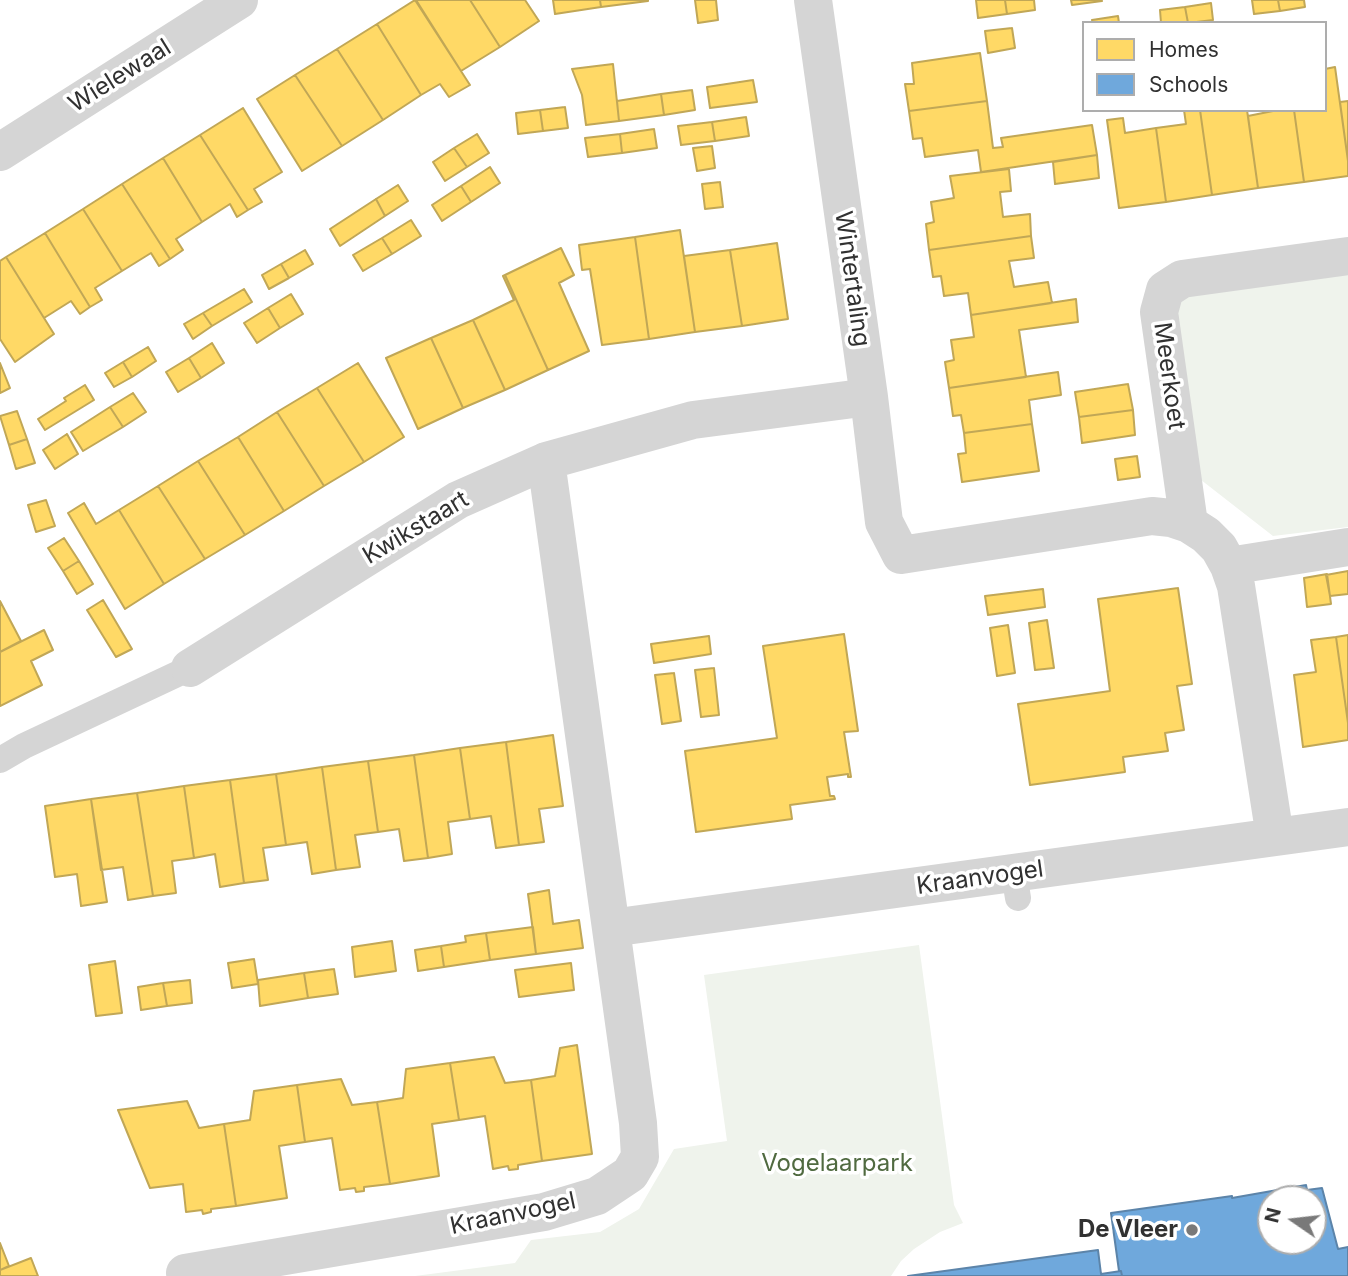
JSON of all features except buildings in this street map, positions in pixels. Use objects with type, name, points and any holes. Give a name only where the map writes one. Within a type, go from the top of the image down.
[{"type":"street","name":"Wielewaal","points":[[0,152],[239,0]]},
{"type":"street","name":"Wintertaling","points":[[813,0],[884,522],[901,555],[1152,516],[1189,524]]},
{"type":"street","name":"Meerkoet","points":[[1189,524],[1159,312],[1165,290],[1182,279],[1348,256]]},
{"type":"street","name":"Kwikstaart","points":[[190,668],[457,500],[546,461],[692,420],[869,397]]},
{"type":"street","name":"Kraanvogel","points":[[185,1273],[544,1212],[597,1196],[630,1174],[640,1157],[638,1122],[546,461]]},
{"type":"street","points":[[1189,524],[1219,548],[1236,586],[1289,843]]},
{"type":"street","points":[[1229,566],[1348,547]]},
{"type":"street","name":"Kraanvogel","points":[[611,928],[1016,885],[1289,843],[1348,827]]},
{"type":"lane","name":"Kwikstaart","points":[[0,760],[24,746],[190,668]]},
{"type":"green space","points":[[1348,273],[1348,527],[1273,536],[1187,469],[1175,307],[1181,297]]},
{"type":"green space","name":"Vogelaarpark","points":[[919,945],[954,1205],[963,1223],[940,1232],[914,1249],[901,1261],[891,1276],[415,1276],[515,1263],[531,1240],[600,1232],[639,1209],[674,1149],[727,1141],[704,975]]},
{"type":"place","name":"De Vleer","points":[[1192,1230]]}]
